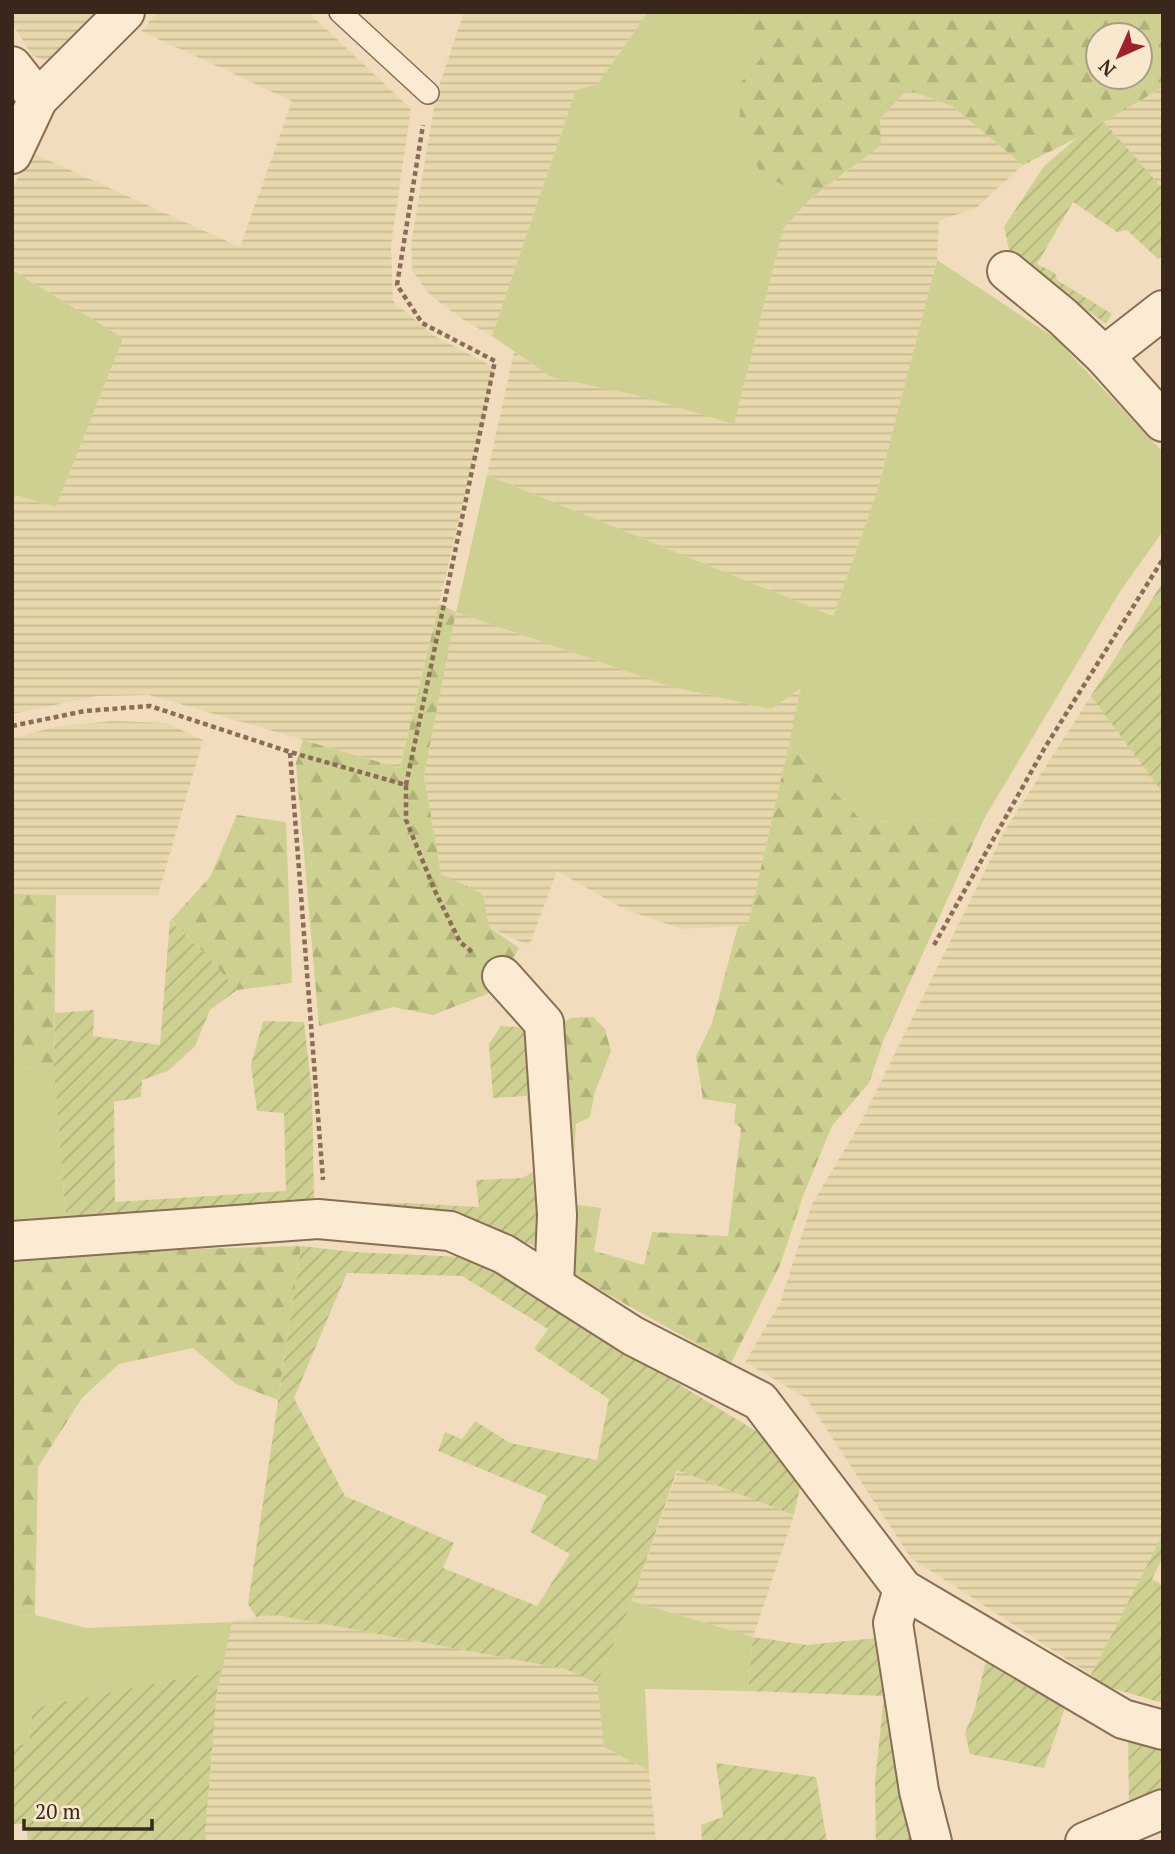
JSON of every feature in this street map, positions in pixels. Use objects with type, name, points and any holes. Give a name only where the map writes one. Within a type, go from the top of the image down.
[{"type":"street","points":[[12,153],[38,99],[125,12]]},
{"type":"street","points":[[12,66],[38,99]]},
{"type":"street","points":[[1007,271],[1063,317],[1104,356],[1163,422]]},
{"type":"street","points":[[1104,356],[1163,310]]},
{"type":"street","points":[[502,976],[544,1023],[556,1215],[554,1285]]},
{"type":"street","points":[[12,1241],[318,1219],[450,1231],[504,1254],[633,1336],[760,1401],[904,1589],[1123,1719],[1163,1730]]},
{"type":"street","points":[[904,1589],[893,1623],[919,1791],[932,1842]]},
{"type":"street","points":[[1084,1842],[1163,1809]]},
{"type":"lane","points":[[340,12],[428,93]]},
{"type":"path","points":[[428,93],[397,285],[422,323],[495,361],[406,785],[406,820],[435,891],[460,942],[502,976]]},
{"type":"path","points":[[934,945],[1044,749],[1163,559]]},
{"type":"path","points":[[12,726],[85,711],[150,706],[290,752],[406,785]]},
{"type":"path","points":[[290,752],[324,1188],[318,1219]]},
{"type":"shaded area","points":[[12,12],[101,12],[50,63],[33,56],[12,24]]},
{"type":"shaded area","points":[[158,12],[308,12],[411,109],[391,244],[393,301],[433,335],[495,368],[400,768],[149,695],[97,696],[12,714],[12,494],[56,507],[123,338],[12,270],[12,192],[28,151],[240,247],[292,101],[141,31]]},
{"type":"shaded area","points":[[464,12],[648,12],[598,84],[576,90],[492,336],[459,317],[428,293],[412,270],[411,244],[436,95]]},
{"type":"shaded area","points":[[1163,87],[1163,189],[1104,122]]},
{"type":"shaded area","points":[[907,90],[952,106],[1023,165],[975,209],[939,220],[937,260],[877,492],[833,616],[487,475],[514,352],[551,377],[640,396],[734,423],[783,229],[810,199],[850,169],[880,119]]},
{"type":"shaded area","points":[[456,612],[669,686],[771,709],[802,687],[748,926],[682,929],[624,909],[557,871],[529,946],[489,927],[483,894],[441,875],[424,774]]},
{"type":"shaded area","points":[[1091,696],[1163,793],[1163,1534],[1091,1675],[911,1558],[806,1398],[745,1362],[780,1303],[812,1204],[861,1122],[1005,830]]},
{"type":"shaded area","points":[[113,721],[167,723],[203,740],[158,895],[12,894],[12,738],[59,726]]},
{"type":"shaded area","points":[[678,1470],[794,1515],[753,1637],[632,1601]]},
{"type":"shaded area","points":[[271,1614],[565,1669],[597,1683],[604,1747],[649,1771],[656,1842],[207,1842],[205,1834],[217,1691],[232,1622]]},
{"type":"green space","points":[[648,12],[733,12],[738,15],[761,58],[742,81],[761,174],[810,199],[783,229],[734,424],[640,396],[551,377],[492,336],[576,90],[598,84]]},
{"type":"green space","points":[[733,12],[1163,12],[1163,87],[1077,138],[1023,165],[952,106],[907,90],[880,119],[881,145],[810,199],[761,174],[739,128],[742,81],[761,58],[738,15]]},
{"type":"green space","points":[[1104,122],[1163,189],[1163,255],[1158,259],[1127,230],[1117,232],[1073,202],[1037,264],[1055,273],[1057,280],[1112,314],[1106,324],[1010,253],[1004,227],[1044,166],[1077,138]]},
{"type":"green space","points":[[937,260],[1055,338],[1163,452],[1163,531],[1119,593],[984,819],[863,822],[789,744],[801,688],[771,709],[669,686],[456,612],[487,475],[833,616],[877,492]]},
{"type":"green space","points":[[12,270],[123,338],[56,507],[12,494]]},
{"type":"green space","points":[[1163,582],[1163,793],[1091,696]]},
{"type":"green space","points":[[439,604],[456,612],[424,775],[441,874],[483,894],[489,927],[519,948],[495,991],[433,1015],[393,1007],[319,1026],[296,763],[303,740],[400,768]]},
{"type":"green space","points":[[789,744],[863,822],[984,819],[884,1039],[869,1083],[832,1126],[803,1196],[780,1265],[731,1363],[570,1273],[556,1025],[572,1018],[593,1017],[605,1029],[611,1051],[595,1092],[590,1117],[576,1124],[571,1204],[601,1208],[594,1251],[644,1265],[652,1232],[728,1236],[741,1128],[734,1123],[736,1104],[703,1099],[696,1056],[712,1023],[738,926],[748,925]]},
{"type":"green space","points":[[237,815],[286,822],[292,983],[237,990],[171,920],[210,877]]},
{"type":"green space","points":[[12,894],[56,895],[54,1069],[12,1068]]},
{"type":"green space","points":[[170,920],[237,990],[210,1010],[195,1046],[168,1071],[142,1080],[141,1097],[114,1102],[115,1202],[286,1191],[284,1113],[257,1111],[251,1065],[263,1021],[304,1022],[312,1092],[314,1201],[66,1219],[54,1069],[55,1013],[94,1010],[93,1036],[160,1045]]},
{"type":"green space","points":[[501,1026],[518,1027],[534,1034],[541,1246],[460,1218],[344,1204],[404,1203],[479,1207],[476,1180],[523,1178],[534,1171],[527,1096],[493,1098],[489,1044]]},
{"type":"green space","points":[[12,1068],[54,1069],[66,1219],[12,1223]]},
{"type":"green space","points":[[301,1246],[278,1400],[236,1384],[193,1348],[119,1364],[82,1398],[38,1467],[35,1615],[12,1616],[12,1260],[133,1251]]},
{"type":"green space","points":[[301,1246],[354,1252],[463,1257],[498,1274],[787,1450],[802,1478],[794,1515],[677,1470],[632,1601],[597,1683],[565,1669],[271,1614],[256,1617],[248,1604]],"holes":[[[347,1273],[462,1276],[548,1329],[534,1349],[609,1399],[597,1460],[510,1443],[475,1421],[462,1439],[445,1432],[438,1451],[547,1496],[530,1532],[570,1554],[537,1606],[443,1568],[454,1543],[345,1496],[294,1398]]]},
{"type":"green space","points":[[1163,1534],[1163,1557],[1152,1579],[1163,1585],[1163,1703],[1104,1686],[1091,1675]]},
{"type":"green space","points":[[632,1601],[753,1637],[748,1691],[645,1689],[649,1771],[604,1747],[597,1683]]},
{"type":"green space","points":[[35,1615],[86,1628],[232,1622],[222,1670],[42,1706],[32,1714],[29,1744],[12,1745],[12,1616]]},
{"type":"green space","points":[[753,1637],[806,1645],[877,1638],[884,1695],[915,1842],[876,1842],[875,1781],[884,1696],[748,1691]]},
{"type":"green space","points":[[986,1660],[1066,1705],[1044,1768],[970,1754],[965,1733],[975,1708]]},
{"type":"green space","points":[[222,1670],[217,1691],[205,1834],[207,1842],[28,1842],[26,1824],[12,1824],[12,1745],[29,1744],[32,1714],[42,1706]]},
{"type":"green space","points":[[1128,1731],[1163,1741],[1163,1792],[1129,1805]]},
{"type":"green space","points":[[716,1763],[816,1777],[827,1842],[702,1842],[701,1825],[723,1817]]}]
